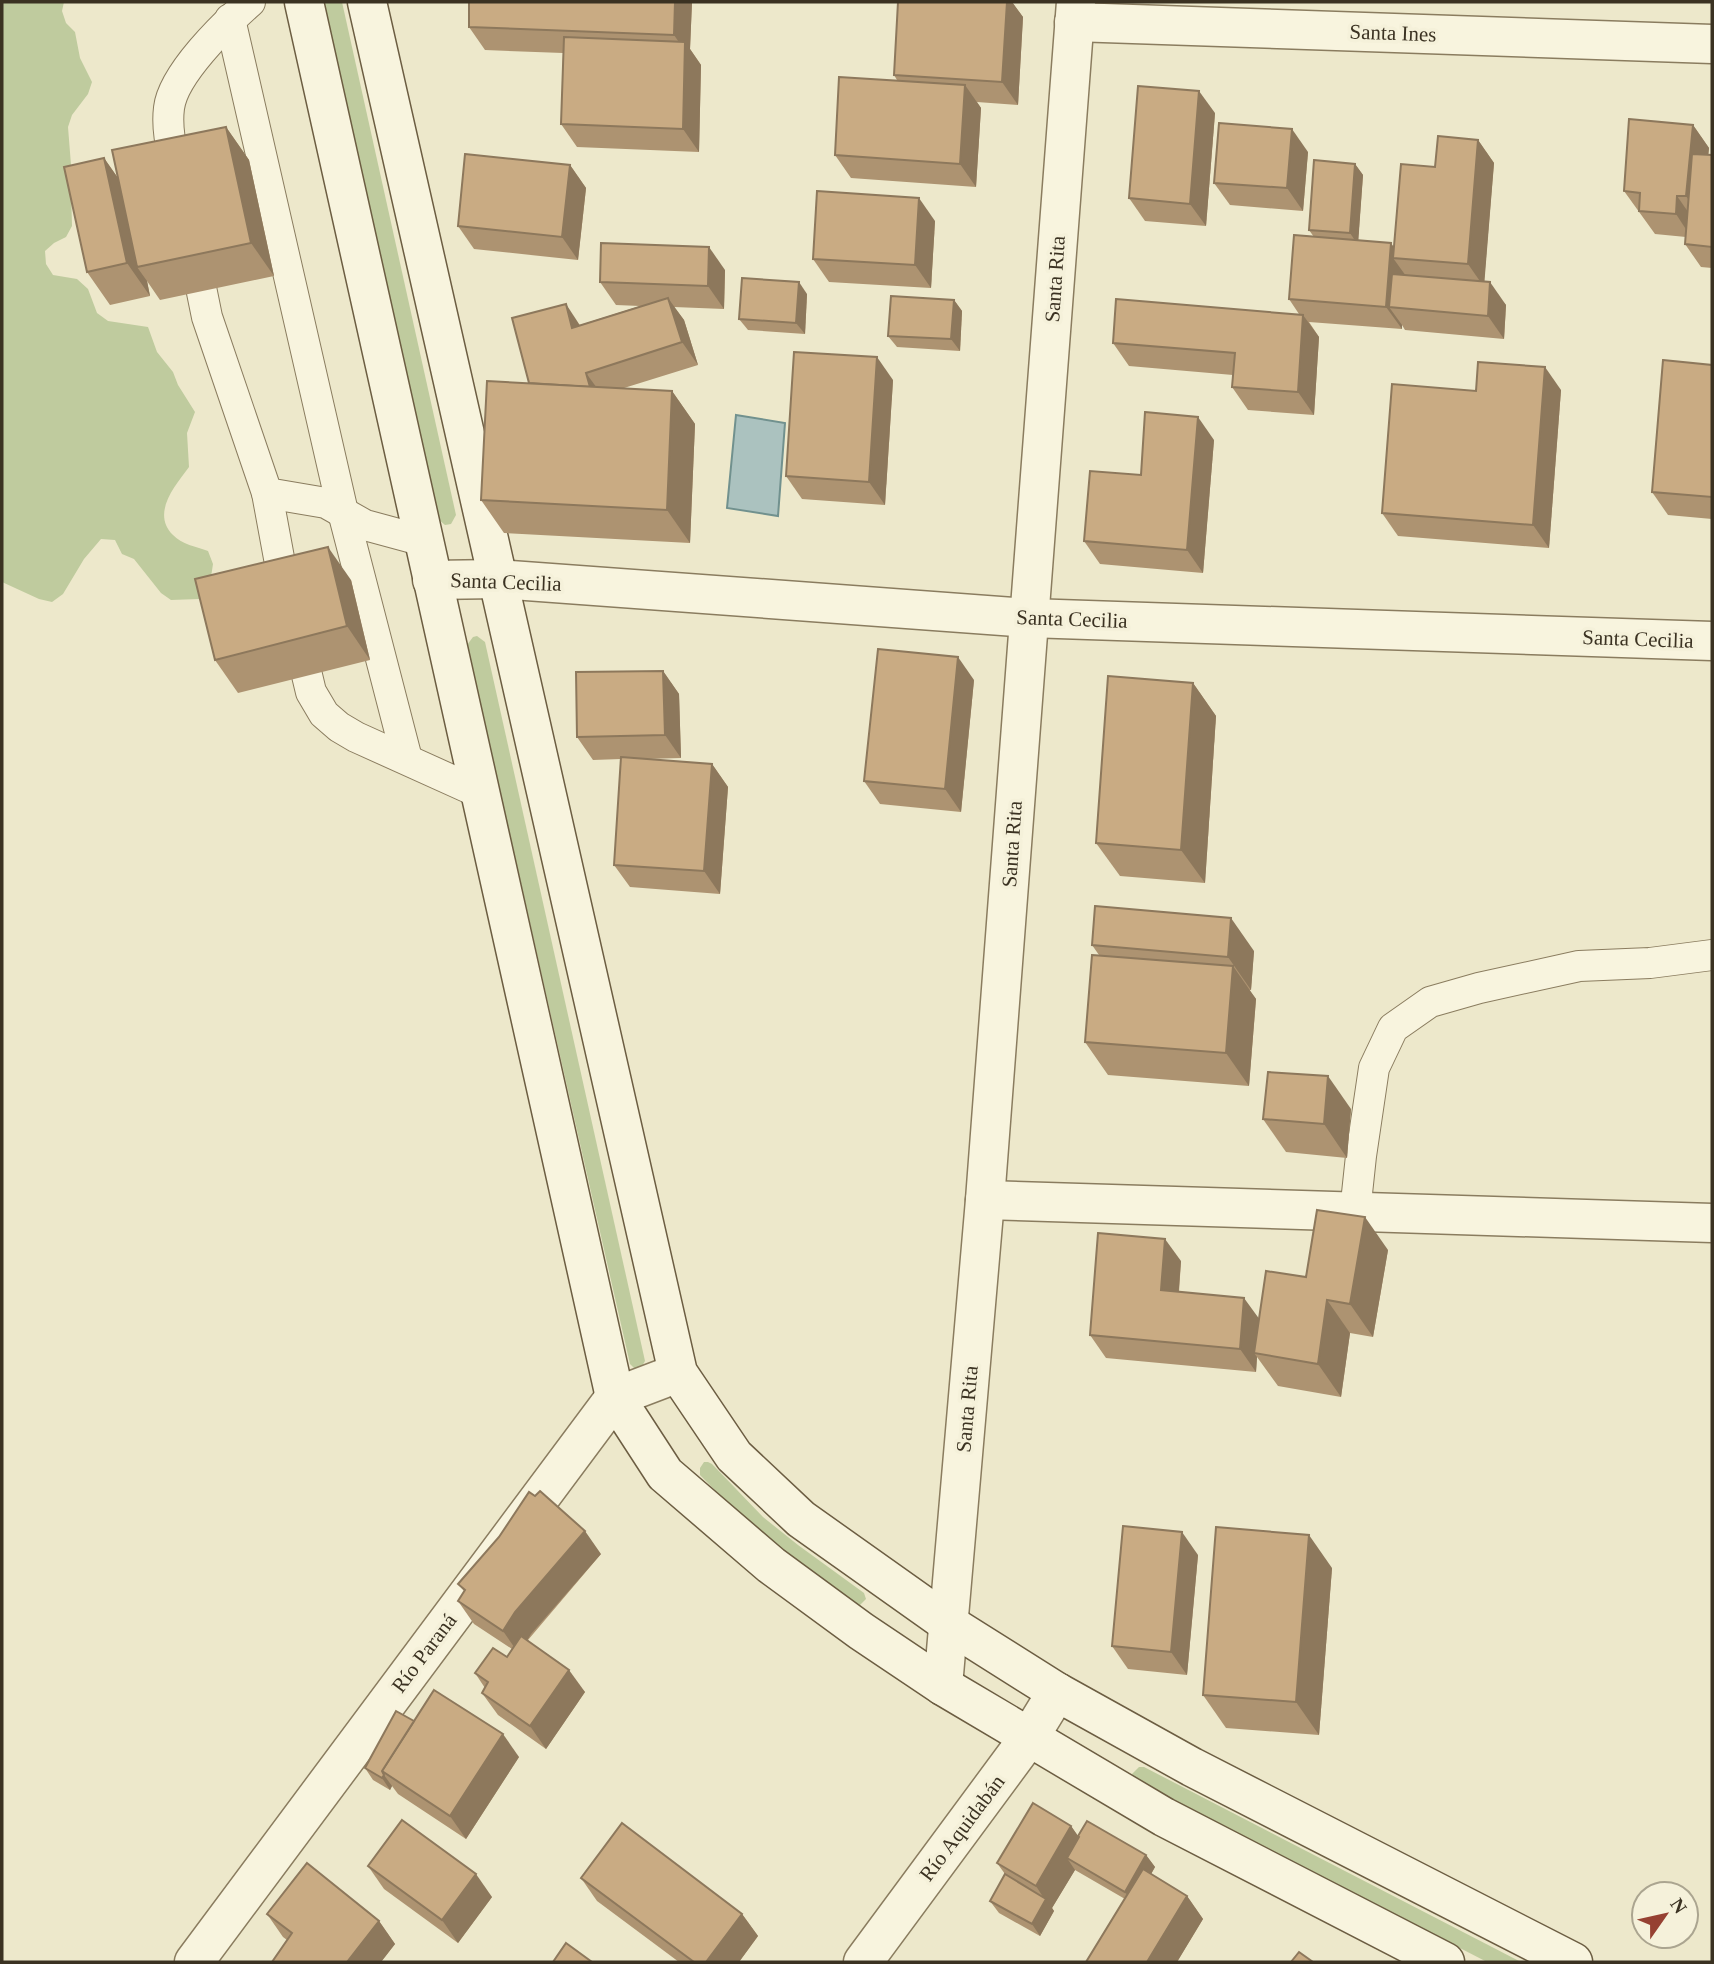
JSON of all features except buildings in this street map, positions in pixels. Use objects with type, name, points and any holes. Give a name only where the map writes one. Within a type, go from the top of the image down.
[{"type":"street","points":[[304,2],[615,1397],[665,1474],[771,1565],[861,1631],[943,1686],[1164,1817],[1445,1962]]},
{"type":"street","points":[[367,2],[678,1373],[734,1456],[801,1519],[949,1624],[1057,1692],[1192,1767],[1573,1962]]},
{"type":"street","name":"Santa Ines","points":[[1075,12],[1712,44]]},
{"type":"street","name":"Santa Rita","points":[[943,1686],[985,1200],[1075,12]]},
{"type":"street","name":"Santa Cecilia","points":[[432,580],[498,579],[1029,618],[1712,641]]},
{"type":"street","points":[[985,1200],[1712,1223]]},
{"type":"street","points":[[615,1397],[678,1373]]},
{"type":"street","name":"Río Paraná","points":[[194,1962],[615,1397]]},
{"type":"street","name":"Río Aquidabán","points":[[863,1962],[1030,1736],[1057,1692]]},
{"type":"lane","points":[[240,10],[196,57],[180,80],[169,105],[168,133],[207,317],[267,493],[279,558],[311,692],[324,714],[339,727],[480,793]]},
{"type":"lane","points":[[240,10],[343,512],[407,760]]},
{"type":"lane","points":[[267,493],[326,503],[365,525],[425,541]]},
{"type":"lane","points":[[1355,1212],[1374,1068],[1393,1028],[1430,1002],[1479,988],[1579,966],[1650,963],[1712,955]]},
{"type":"green space","points":[[2,2],[64,2],[62,11],[66,23],[75,32],[80,58],[92,82],[88,94],[72,115],[68,127],[71,165],[67,176],[71,189],[72,226],[66,237],[45,251],[46,264],[53,275],[77,279],[88,289],[97,313],[108,321],[148,327],[157,352],[173,372],[195,412],[187,433],[189,467],[168,500],[164,518],[176,538],[208,551],[213,564],[209,590],[199,599],[171,600],[161,593],[134,559],[122,554],[115,540],[101,539],[84,559],[63,594],[52,602],[2,582]]},
{"type":"green space","points":[[323,2],[342,2],[456,515],[451,524],[445,525],[438,519]]},
{"type":"green space","points":[[477,636],[485,642],[645,1361],[641,1368],[635,1369],[630,1364],[467,645]]},
{"type":"green space","points":[[704,1462],[712,1464],[763,1517],[864,1593],[866,1599],[858,1607],[754,1530],[700,1475]]},
{"type":"green space","points":[[1139,1767],[1144,1767],[1521,1962],[1487,1962],[1136,1781],[1132,1774]]},
{"type":"water","points":[[736,415],[785,423],[778,516],[727,508]]}]
